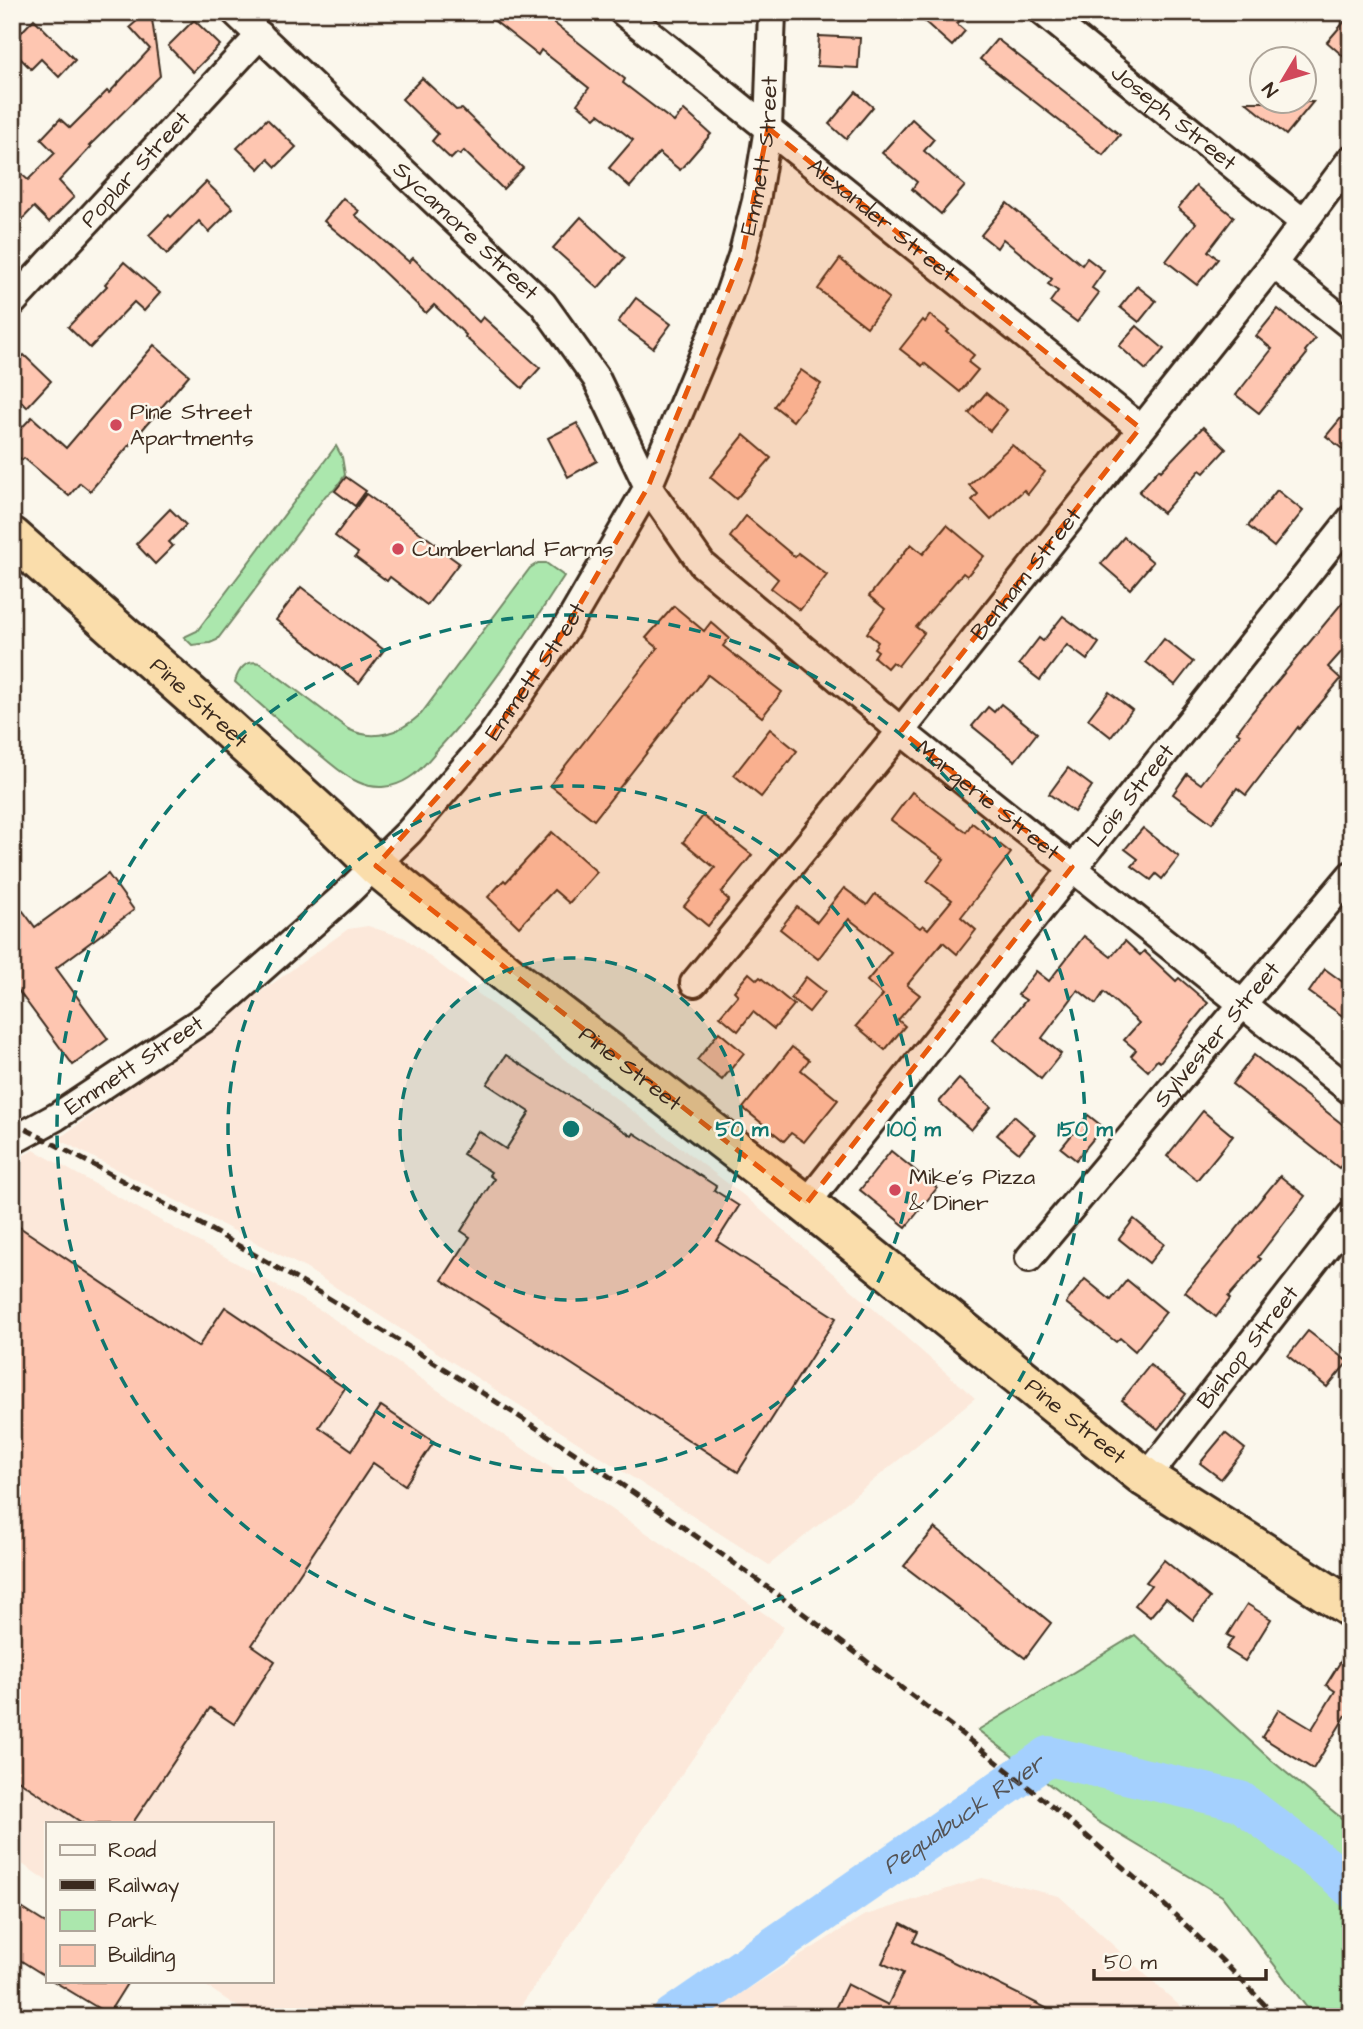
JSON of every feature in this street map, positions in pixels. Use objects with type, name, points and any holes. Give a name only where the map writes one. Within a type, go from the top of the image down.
[{"type":"highway","name":"Pine Street","points":[[12,537],[194,698],[376,866],[511,976],[806,1204],[1146,1478],[1351,1608]]},
{"type":"street","name":"Sycamore Street","points":[[235,12],[543,304],[596,378],[648,487]]},
{"type":"street","name":"Alexander Street","points":[[623,12],[1140,428]]},
{"type":"street","name":"Emmett Street","points":[[12,1141],[56,1117],[207,1017],[376,866],[490,738],[566,628],[648,487],[729,294],[742,256],[756,201],[768,128],[772,12]]},
{"type":"street","name":"Joseph Street","points":[[1043,12],[1303,222]]},
{"type":"street","name":"Poplar Street","points":[[12,303],[260,35]]},
{"type":"street","name":"Benham Street","points":[[694,983],[901,731],[1273,264],[1351,159]]},
{"type":"street","points":[[1273,264],[1351,326]]},
{"type":"street","name":"Margerie Street","points":[[648,487],[702,564],[901,731],[1351,1091]]},
{"type":"street","name":"Lois Street","points":[[806,1204],[1351,519]]},
{"type":"street","name":"Sylvester Street","points":[[1029,1258],[1351,875]]},
{"type":"street","name":"Bishop Street","points":[[1146,1478],[1351,1215]]},
{"type":"highlighted area","points":[[768,128],[1140,428],[901,731],[1072,867],[806,1204],[376,866],[490,738],[566,628],[648,487],[742,256]]},
{"type":"shaded area","points":[[368,926],[405,938],[747,1198],[975,1398],[769,1565],[307,1269],[58,1139],[348,929]]},
{"type":"shaded area","points":[[34,1150],[322,1311],[784,1627],[513,2017],[253,2017],[202,1983],[273,1983],[273,1822],[46,1822],[46,1880],[12,1857],[12,1161]]},
{"type":"shaded area","points":[[982,1878],[1059,1896],[1192,2017],[704,2017],[863,1916]]},
{"type":"green space","points":[[336,446],[342,457],[345,475],[334,490],[326,495],[217,640],[192,645],[184,637],[197,631]]},
{"type":"green space","points":[[538,563],[546,563],[564,576],[474,707],[421,768],[397,784],[371,786],[349,777],[301,740],[235,682],[243,666],[260,663],[348,729],[367,735],[396,731],[421,714],[530,568]]},
{"type":"green space","points":[[1135,1635],[1271,1760],[1351,1826],[1351,2017],[1314,2017],[1222,1896],[1097,1821],[978,1730]]},
{"type":"building","points":[[147,12],[151,12],[160,76],[89,146],[91,147],[59,181],[74,197],[49,222],[34,207],[12,230],[12,166],[28,180],[55,153],[41,139],[60,119],[70,128],[107,91],[109,93],[150,49],[130,27]]},
{"type":"building","points":[[483,12],[540,12],[625,79],[623,83],[674,122],[684,110],[711,134],[680,170],[659,153],[630,187],[609,168],[633,140],[599,114],[595,118],[577,104],[589,88],[541,50],[538,55]]},
{"type":"building","points":[[914,12],[968,12],[957,24],[965,31],[952,46]]},
{"type":"building","points":[[1351,14],[1351,63],[1327,42]]},
{"type":"building","points":[[34,19],[75,60],[59,77],[41,59],[31,69],[12,50],[12,42]]},
{"type":"building","points":[[194,20],[220,45],[193,72],[168,46]]},
{"type":"building","points":[[819,36],[860,38],[858,68],[817,66]]},
{"type":"building","points":[[997,39],[1120,135],[1103,155],[980,59]]},
{"type":"building","points":[[422,78],[456,110],[462,109],[523,168],[503,189],[464,151],[451,159],[432,141],[438,134],[402,99]]},
{"type":"building","points":[[856,92],[873,107],[846,139],[829,124]]},
{"type":"building","points":[[1263,116],[1302,116],[1286,135]]},
{"type":"building","points":[[267,119],[296,147],[276,167],[268,159],[259,169],[237,148]]},
{"type":"building","points":[[912,119],[934,139],[924,151],[965,186],[941,214],[912,189],[917,182],[882,153]]},
{"type":"building","points":[[206,182],[233,208],[209,232],[199,221],[167,254],[149,235]]},
{"type":"building","points":[[1196,186],[1234,217],[1208,251],[1218,259],[1197,285],[1166,261],[1196,223],[1178,208]]},
{"type":"building","points":[[343,198],[359,211],[355,215],[409,262],[413,258],[479,322],[483,317],[540,368],[522,388],[434,305],[426,313],[371,260],[324,221]]},
{"type":"building","points":[[1007,203],[1082,265],[1087,258],[1104,271],[1092,288],[1099,293],[1077,322],[1050,302],[1058,291],[1048,284],[1052,279],[1003,239],[997,248],[981,235]]},
{"type":"building","points":[[581,217],[625,258],[598,288],[553,248]]},
{"type":"building","points":[[840,259],[889,298],[867,327],[818,289]]},
{"type":"building","points":[[124,262],[160,293],[144,311],[134,302],[90,348],[68,327],[107,286],[105,284]]},
{"type":"building","points":[[1137,286],[1156,301],[1139,322],[1120,307]]},
{"type":"building","points":[[636,298],[671,324],[653,348],[618,322]]},
{"type":"building","points":[[1278,309],[1315,339],[1305,351],[1307,354],[1259,413],[1236,395],[1272,349],[1256,336]]},
{"type":"building","points":[[930,315],[974,355],[968,362],[978,370],[960,392],[924,363],[922,366],[900,349]]},
{"type":"building","points":[[1137,326],[1164,349],[1146,370],[1119,346]]},
{"type":"building","name":"Pine Street Apartments","points":[[154,345],[189,375],[90,491],[80,483],[69,496],[12,451],[12,438],[32,417],[66,448]]},
{"type":"building","points":[[24,355],[51,381],[27,407],[12,393],[12,367]]},
{"type":"building","points":[[801,370],[821,384],[793,421],[774,406]]},
{"type":"building","points":[[986,393],[1007,410],[990,431],[969,413]]},
{"type":"building","points":[[1351,406],[1351,456],[1326,436]]},
{"type":"building","points":[[577,423],[597,461],[568,477],[548,438]]},
{"type":"building","points":[[1203,427],[1226,449],[1204,473],[1200,470],[1163,513],[1139,492]]},
{"type":"building","points":[[744,435],[771,458],[736,499],[710,477]]},
{"type":"building","points":[[1012,445],[1045,472],[1028,494],[1024,490],[991,520],[972,500],[978,494],[969,485]]},
{"type":"building","points":[[346,477],[366,491],[355,506],[335,491]]},
{"type":"building","points":[[1277,490],[1303,511],[1274,547],[1248,526]]},
{"type":"building","name":"Cumberland Farms","points":[[366,494],[459,563],[427,605],[390,577],[387,581],[355,557],[358,553],[335,536]]},
{"type":"building","points":[[170,509],[186,525],[169,542],[173,546],[155,564],[136,544]]},
{"type":"building","points":[[746,516],[795,557],[798,553],[827,575],[800,610],[771,588],[778,579],[730,537]]},
{"type":"building","points":[[947,525],[984,556],[967,576],[963,573],[916,627],[924,633],[898,666],[892,662],[887,668],[874,657],[878,651],[874,648],[878,642],[867,633],[885,609],[869,596],[911,544],[923,554]]},
{"type":"building","points":[[1124,537],[1153,562],[1130,589],[1101,564]]},
{"type":"building","points":[[301,587],[384,650],[359,683],[276,620]]},
{"type":"building","points":[[1351,592],[1351,641],[1328,667],[1341,679],[1299,729],[1298,727],[1246,795],[1237,788],[1212,823],[1173,794],[1187,774],[1201,784],[1240,734],[1237,732],[1252,712]]},
{"type":"building","points":[[674,606],[704,631],[711,622],[729,638],[723,646],[782,692],[762,717],[708,675],[594,820],[550,785],[658,648],[646,638]]},
{"type":"building","points":[[1063,616],[1099,643],[1087,660],[1067,645],[1040,680],[1019,664],[1039,638],[1043,641]]},
{"type":"building","points":[[1164,639],[1193,662],[1175,685],[1146,662]]},
{"type":"building","points":[[1109,692],[1132,710],[1111,737],[1088,719]]},
{"type":"building","points":[[1001,704],[1037,733],[1015,761],[972,726],[988,707],[994,712]]},
{"type":"building","points":[[770,729],[797,751],[761,797],[734,775]]},
{"type":"building","points":[[1068,768],[1092,786],[1074,812],[1049,794]]},
{"type":"building","points":[[912,792],[966,832],[972,823],[1011,853],[961,917],[976,930],[957,954],[943,942],[907,985],[920,995],[898,1020],[905,1026],[885,1050],[856,1026],[883,995],[867,981],[891,952],[849,919],[818,959],[780,929],[797,907],[817,922],[844,888],[867,905],[875,894],[920,928],[923,925],[928,929],[952,900],[927,881],[944,859],[891,820]]},
{"type":"building","points":[[703,816],[752,855],[721,893],[729,900],[708,926],[684,906],[715,868],[683,842]]},
{"type":"building","points":[[1143,828],[1179,857],[1162,879],[1156,874],[1151,880],[1132,866],[1138,859],[1125,849]]},
{"type":"building","points":[[552,832],[597,872],[569,903],[554,890],[519,927],[488,897],[504,880],[506,882]]},
{"type":"building","points":[[108,874],[134,910],[56,968],[108,1039],[73,1065],[12,982],[12,918],[23,911],[35,927]]},
{"type":"building","points":[[1084,936],[1111,957],[1125,941],[1140,955],[1144,951],[1176,981],[1179,978],[1208,1003],[1160,1062],[1157,1060],[1148,1071],[1131,1056],[1136,1050],[1124,1040],[1139,1023],[1104,992],[1096,1004],[1078,990],[1042,1038],[1061,1054],[1041,1079],[993,1040],[1026,1000],[1018,995],[1036,971],[1049,981]]},
{"type":"building","points":[[1325,969],[1351,988],[1351,1022],[1309,992]]},
{"type":"building","points":[[749,973],[757,980],[760,977],[794,1005],[774,1029],[753,1012],[738,1031],[720,1016],[738,995],[734,991]]},
{"type":"building","points":[[806,977],[825,992],[809,1012],[791,998]]},
{"type":"building","points":[[719,1032],[744,1053],[722,1080],[697,1060]]},
{"type":"building","points":[[792,1047],[809,1060],[801,1070],[838,1100],[804,1142],[791,1133],[784,1141],[743,1108]]},
{"type":"building","points":[[506,1055],[716,1186],[714,1190],[739,1206],[717,1241],[836,1318],[738,1472],[442,1280],[470,1237],[461,1231],[494,1179],[489,1175],[491,1172],[463,1154],[478,1131],[506,1149],[530,1112],[487,1084]]},
{"type":"building","points":[[1254,1055],[1351,1131],[1351,1153],[1339,1168],[1232,1084]]},
{"type":"building","points":[[959,1079],[991,1107],[971,1130],[939,1102]]},
{"type":"building","points":[[1203,1111],[1233,1136],[1197,1180],[1167,1156]]},
{"type":"building","points":[[1088,1115],[1103,1127],[1076,1160],[1061,1148]]},
{"type":"building","points":[[1014,1116],[1035,1134],[1019,1153],[997,1135]]},
{"type":"building","points":[[891,1151],[937,1188],[906,1227],[860,1190]]},
{"type":"building","points":[[1280,1176],[1305,1196],[1258,1257],[1261,1259],[1228,1297],[1230,1299],[1216,1317],[1185,1292]]},
{"type":"building","points":[[1134,1219],[1164,1244],[1149,1263],[1119,1239]]},
{"type":"building","points":[[12,1222],[198,1347],[225,1307],[345,1388],[319,1427],[352,1450],[381,1406],[434,1442],[405,1485],[373,1463],[252,1645],[275,1661],[234,1724],[210,1708],[133,1822],[81,1822],[12,1776]]},
{"type":"building","points":[[1085,1279],[1111,1300],[1127,1280],[1166,1312],[1135,1351],[1120,1338],[1116,1342],[1066,1303]]},
{"type":"building","points":[[1308,1331],[1348,1362],[1327,1387],[1288,1356]]},
{"type":"building","points":[[1150,1365],[1186,1394],[1158,1429],[1122,1400]]},
{"type":"building","points":[[1225,1433],[1245,1449],[1221,1479],[1200,1463]]},
{"type":"building","points":[[935,1528],[1051,1623],[1025,1658],[904,1566]]},
{"type":"building","points":[[1164,1560],[1210,1598],[1193,1620],[1166,1598],[1150,1617],[1135,1605],[1151,1585],[1146,1582]]},
{"type":"building","points":[[1247,1604],[1271,1619],[1245,1661],[1226,1649],[1233,1638],[1227,1635]]},
{"type":"building","points":[[1351,1645],[1351,1707],[1313,1769],[1262,1737],[1279,1709],[1312,1729],[1335,1691],[1326,1685]]},
{"type":"building","points":[[12,1902],[46,1923],[46,1976],[12,1955]]},
{"type":"building","points":[[901,1923],[918,1932],[913,1942],[1064,2017],[831,2017],[847,1984],[888,2005],[903,1973],[882,1963]]},
{"type":"building","points":[[57,1983],[127,1983],[108,2014]]},
{"type":"waterway","name":"Pequabuck River","points":[[672,2017],[1049,1756],[1240,1801],[1351,1888]]},
{"type":"railway","points":[[12,1122],[239,1246],[350,1311],[459,1378],[674,1521],[882,1673],[1037,1794],[1136,1879],[1231,1969],[1276,2017]]},
{"type":"place","name":"Pine Street Apartments","points":[[116,425]]},
{"type":"place","name":"Cumberland Farms","points":[[398,549]]},
{"type":"place","name":"Mike's Pizza & Diner","points":[[895,1190]]}]
